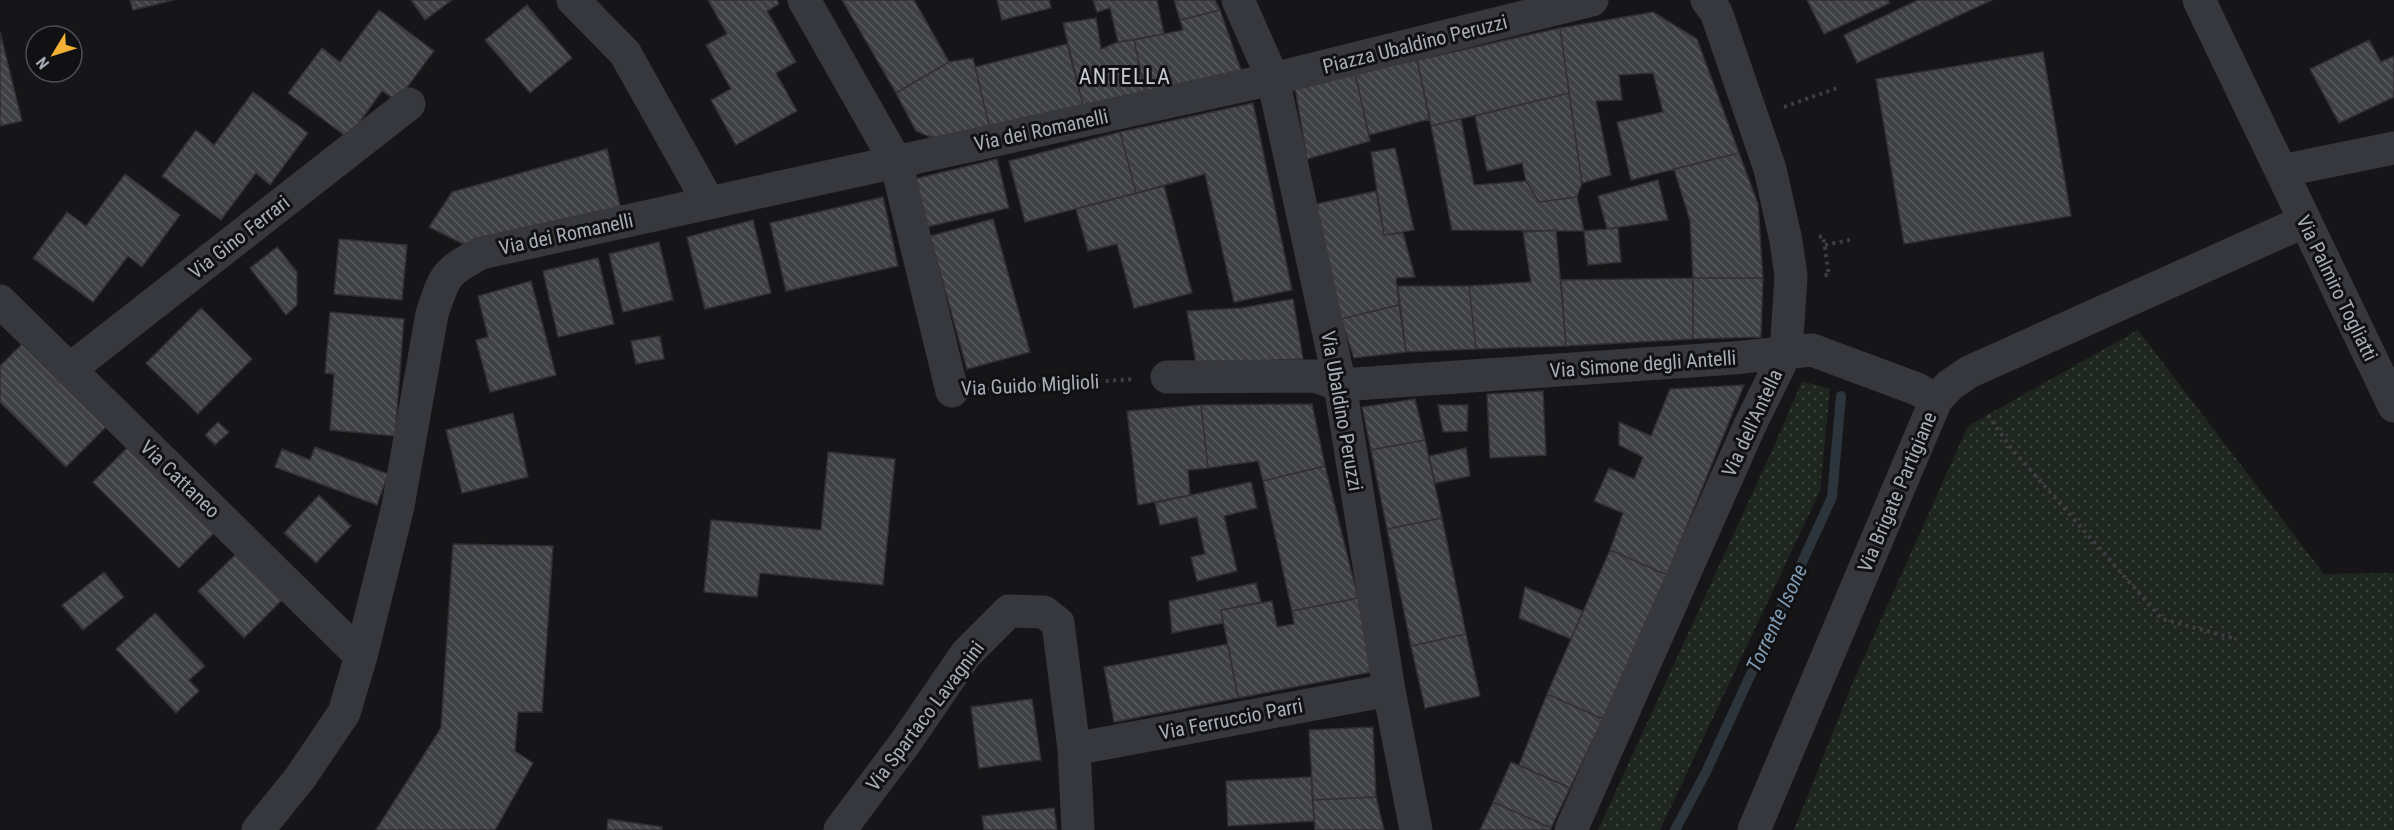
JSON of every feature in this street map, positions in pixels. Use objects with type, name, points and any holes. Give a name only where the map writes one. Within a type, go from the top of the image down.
[{"type":"street","points":[[573,0],[625,53],[710,203]]},
{"type":"street","name":"Via Guido Miglioli","points":[[804,0],[896,162],[952,391]]},
{"type":"street","name":"Via Ubaldino Peruzzi","points":[[1238,0],[1273,79],[1340,385],[1389,690],[1416,830]]},
{"type":"street","name":"Piazza Ubaldino Peruzzi","points":[[1273,79],[1592,0]]},
{"type":"street","name":"Via dell'Antella","points":[[1571,830],[1750,425],[1786,352],[1791,276],[1770,169],[1716,12],[1707,0]]},
{"type":"street","name":"Via Palmiro Togliatti","points":[[2199,0],[2394,406]]},
{"type":"street","name":"Via dei Romanelli","points":[[258,830],[300,778],[344,713],[361,656],[398,506],[432,314],[442,284],[453,268],[481,253],[1273,79]]},
{"type":"street","name":"Via Gino Ferrari","points":[[69,370],[409,104]]},
{"type":"street","points":[[2281,171],[2394,148]]},
{"type":"street","name":"Via Brigate Partigiane","points":[[1754,830],[1936,400],[1950,385],[1969,372],[2305,221]]},
{"type":"street","name":"Via Cattaneo","points":[[0,302],[361,656]]},
{"type":"street","name":"Via Simone degli Antelli","points":[[1340,385],[1733,358],[1812,350],[1917,389],[1936,400]]},
{"type":"street","points":[[1167,377],[1315,376],[1340,385]]},
{"type":"street","name":"Via Spartaco Lavagnini","points":[[840,830],[905,743],[966,654],[1010,611],[1044,612],[1058,623],[1074,749],[1078,830]]},
{"type":"street","name":"Via Ferruccio Parri","points":[[1074,749],[1389,690]]},
{"type":"path","points":[[1753,118],[1837,88]]},
{"type":"path","points":[[1823,236],[1829,275]]},
{"type":"path","points":[[1825,244],[1854,239]]},
{"type":"path","name":"Via Guido Miglioli","points":[[952,391],[1167,377]]},
{"type":"path","points":[[1988,415],[2011,448],[2162,619],[2237,639]]},
{"type":"shaded area","points":[[2138,330],[2324,574],[2394,573],[2394,830],[1794,830],[1853,682],[1968,426]]},
{"type":"shaded area","points":[[1802,381],[1830,389],[1820,491],[1660,830],[1598,830],[1775,444]]},
{"type":"building","points":[[130,0],[174,0],[133,10]]},
{"type":"building","points":[[411,0],[452,0],[425,20]]},
{"type":"building","points":[[708,0],[777,0],[779,4],[767,11],[796,62],[776,73],[797,111],[736,145],[711,100],[731,89],[706,45],[727,34]]},
{"type":"building","points":[[842,0],[914,0],[949,62],[896,93]]},
{"type":"building","points":[[997,0],[1049,0],[1051,8],[1002,20]]},
{"type":"building","points":[[1093,0],[1157,0],[1164,34],[1118,42],[1110,8],[1097,12]]},
{"type":"building","points":[[1174,0],[1215,0],[1220,10],[1180,20]]},
{"type":"building","points":[[1807,0],[1888,0],[1890,3],[1824,34]]},
{"type":"building","points":[[1918,0],[1992,0],[1857,63],[1844,35]]},
{"type":"building","points":[[527,5],[572,58],[530,93],[485,40]]},
{"type":"building","points":[[379,10],[434,51],[397,101],[382,91],[348,138],[288,93],[322,48],[340,62]]},
{"type":"building","points":[[1220,10],[1241,70],[1145,93],[1134,40],[1183,30],[1180,20]]},
{"type":"building","points":[[1653,12],[1697,39],[1739,153],[1631,180],[1617,122],[1663,112],[1653,73],[1619,75],[1622,100],[1596,101],[1611,175],[1582,183],[1560,28]]},
{"type":"building","points":[[1096,18],[1101,49],[1118,42],[1134,40],[1145,93],[1084,109],[1063,23]]},
{"type":"building","points":[[1560,28],[1569,93],[1431,126],[1417,60]]},
{"type":"building","points":[[0,32],[22,121],[0,126]]},
{"type":"building","points":[[2369,40],[2381,62],[2394,56],[2394,97],[2339,123],[2310,69]]},
{"type":"building","points":[[1067,44],[1084,109],[991,133],[975,67]]},
{"type":"building","points":[[2043,52],[2071,216],[1904,244],[1876,79]]},
{"type":"building","points":[[973,58],[991,133],[930,137],[916,131],[896,93],[949,62]]},
{"type":"building","points":[[1417,60],[1430,119],[1369,135],[1355,73]]},
{"type":"building","points":[[1355,73],[1370,141],[1307,159],[1295,87]]},
{"type":"building","points":[[253,92],[308,133],[270,185],[256,173],[221,220],[162,176],[196,130],[214,145]]},
{"type":"building","points":[[1569,93],[1582,183],[1577,197],[1539,202],[1526,181],[1522,163],[1487,171],[1475,116]]},
{"type":"building","points":[[1253,103],[1292,290],[1234,302],[1205,174],[1136,193],[1120,132]]},
{"type":"building","points":[[1461,119],[1474,185],[1526,181],[1539,202],[1577,197],[1584,231],[1452,230],[1431,126]]},
{"type":"building","points":[[1120,132],[1136,193],[1025,222],[1009,161]]},
{"type":"building","points":[[1395,148],[1414,230],[1384,235],[1371,152]]},
{"type":"building","points":[[607,149],[621,210],[467,246],[429,227],[452,192]]},
{"type":"building","points":[[1739,153],[1758,204],[1763,278],[1693,278],[1690,221],[1674,169]]},
{"type":"building","points":[[997,159],[1009,208],[922,228],[910,180]]},
{"type":"building","points":[[125,174],[180,215],[142,267],[128,256],[93,302],[33,258],[67,212],[86,226]]},
{"type":"building","points":[[1658,180],[1668,220],[1607,229],[1598,196]]},
{"type":"building","points":[[1164,186],[1192,293],[1134,308],[1117,244],[1088,251],[1076,209]]},
{"type":"building","points":[[1376,191],[1384,235],[1403,233],[1415,277],[1396,278],[1399,305],[1341,319],[1316,204]]},
{"type":"building","points":[[883,197],[898,266],[786,291],[770,223]]},
{"type":"building","points":[[993,219],[1030,352],[967,369],[930,236]]},
{"type":"building","points":[[753,220],[771,293],[705,309],[687,237]]},
{"type":"building","points":[[1618,228],[1621,262],[1588,265],[1584,231]]},
{"type":"building","points":[[1556,230],[1566,346],[1476,349],[1469,286],[1531,282],[1523,232]]},
{"type":"building","points":[[339,239],[407,245],[402,300],[334,294]]},
{"type":"building","points":[[659,242],[673,300],[623,312],[609,254]]},
{"type":"building","points":[[277,247],[297,272],[297,305],[286,315],[250,268]]},
{"type":"building","points":[[598,258],[614,324],[558,337],[543,271]]},
{"type":"building","points":[[1693,278],[1693,339],[1566,346],[1561,280]]},
{"type":"building","points":[[1693,278],[1763,278],[1761,337],[1693,339]]},
{"type":"building","points":[[531,281],[556,375],[490,392],[476,340],[488,337],[478,296]]},
{"type":"building","points":[[1398,286],[1469,286],[1476,349],[1406,352]]},
{"type":"building","points":[[1293,299],[1303,359],[1196,363],[1187,311],[1241,308]]},
{"type":"building","points":[[1399,305],[1406,352],[1354,358],[1341,319]]},
{"type":"building","points":[[201,308],[252,359],[198,414],[146,363]]},
{"type":"building","points":[[330,312],[404,319],[395,436],[330,430],[334,374],[325,373]]},
{"type":"building","points":[[660,336],[664,359],[636,364],[631,341]]},
{"type":"building","points":[[26,340],[110,423],[66,467],[0,402],[0,366]]},
{"type":"building","points":[[1744,385],[1667,575],[1610,550],[1623,513],[1594,501],[1609,468],[1634,479],[1643,457],[1619,445],[1619,422],[1651,436],[1670,389]]},
{"type":"building","points":[[1543,391],[1546,455],[1490,458],[1487,394]]},
{"type":"building","points":[[1415,399],[1425,440],[1371,450],[1362,407]]},
{"type":"building","points":[[1312,404],[1325,466],[1263,481],[1258,461],[1208,468],[1201,405]]},
{"type":"building","points":[[1201,405],[1208,468],[1188,470],[1190,495],[1138,505],[1127,411]]},
{"type":"building","points":[[1438,405],[1468,405],[1467,431],[1443,432]]},
{"type":"building","points":[[513,413],[528,477],[462,493],[446,430]]},
{"type":"building","points":[[218,422],[229,432],[215,445],[205,435]]},
{"type":"building","points":[[1425,440],[1442,518],[1387,529],[1371,450]]},
{"type":"building","points":[[131,444],[217,530],[179,568],[93,482]]},
{"type":"building","points":[[315,447],[388,474],[377,505],[275,467],[282,449],[310,460]]},
{"type":"building","points":[[1466,448],[1470,476],[1435,483],[1429,456]]},
{"type":"building","points":[[828,452],[895,459],[883,585],[760,573],[757,597],[704,592],[711,520],[821,530]]},
{"type":"building","points":[[1325,466],[1358,598],[1292,611],[1263,481]]},
{"type":"building","points":[[1251,482],[1257,508],[1224,516],[1237,571],[1197,581],[1191,557],[1205,554],[1197,517],[1160,525],[1155,503]]},
{"type":"building","points":[[319,495],[351,526],[316,563],[284,533]]},
{"type":"building","points":[[1442,518],[1466,634],[1411,646],[1387,529]]},
{"type":"building","points":[[453,544],[553,546],[542,712],[518,712],[515,751],[533,763],[495,830],[376,830],[441,728]]},
{"type":"building","points":[[1610,550],[1667,575],[1603,719],[1547,694]]},
{"type":"building","points":[[236,554],[282,600],[244,638],[198,591]]},
{"type":"building","points":[[104,572],[124,597],[83,630],[62,605]]},
{"type":"building","points":[[1256,583],[1261,602],[1221,610],[1223,623],[1172,633],[1169,601]]},
{"type":"building","points":[[1525,587],[1583,611],[1571,639],[1519,618]]},
{"type":"building","points":[[1358,598],[1372,672],[1238,698],[1221,610],[1272,601],[1277,627],[1294,624],[1292,611]]},
{"type":"building","points":[[155,613],[205,666],[189,680],[199,691],[176,713],[116,649]]},
{"type":"building","points":[[1466,634],[1480,696],[1425,708],[1411,646]]},
{"type":"building","points":[[1228,644],[1238,698],[1114,722],[1104,667]]},
{"type":"building","points":[[1547,694],[1603,719],[1570,788],[1519,765]]},
{"type":"building","points":[[1032,699],[1041,760],[979,768],[971,707]]},
{"type":"building","points":[[1373,727],[1376,797],[1313,800],[1309,730]]},
{"type":"building","points":[[1511,762],[1570,788],[1551,828],[1493,802]]},
{"type":"building","points":[[1311,777],[1314,821],[1228,826],[1226,781]]},
{"type":"building","points":[[1376,797],[1384,830],[1315,830],[1313,800]]},
{"type":"building","points":[[1493,802],[1551,828],[1551,830],[1480,830]]},
{"type":"building","points":[[1054,808],[1057,830],[984,830],[982,816]]},
{"type":"building","points":[[608,819],[662,827],[662,830],[607,830]]},
{"type":"waterway","name":"Torrente Isone","points":[[1675,830],[1706,772],[1832,497],[1841,396]]},
{"type":"district","name":"ANTELLA","points":[[1125,76]]}]
